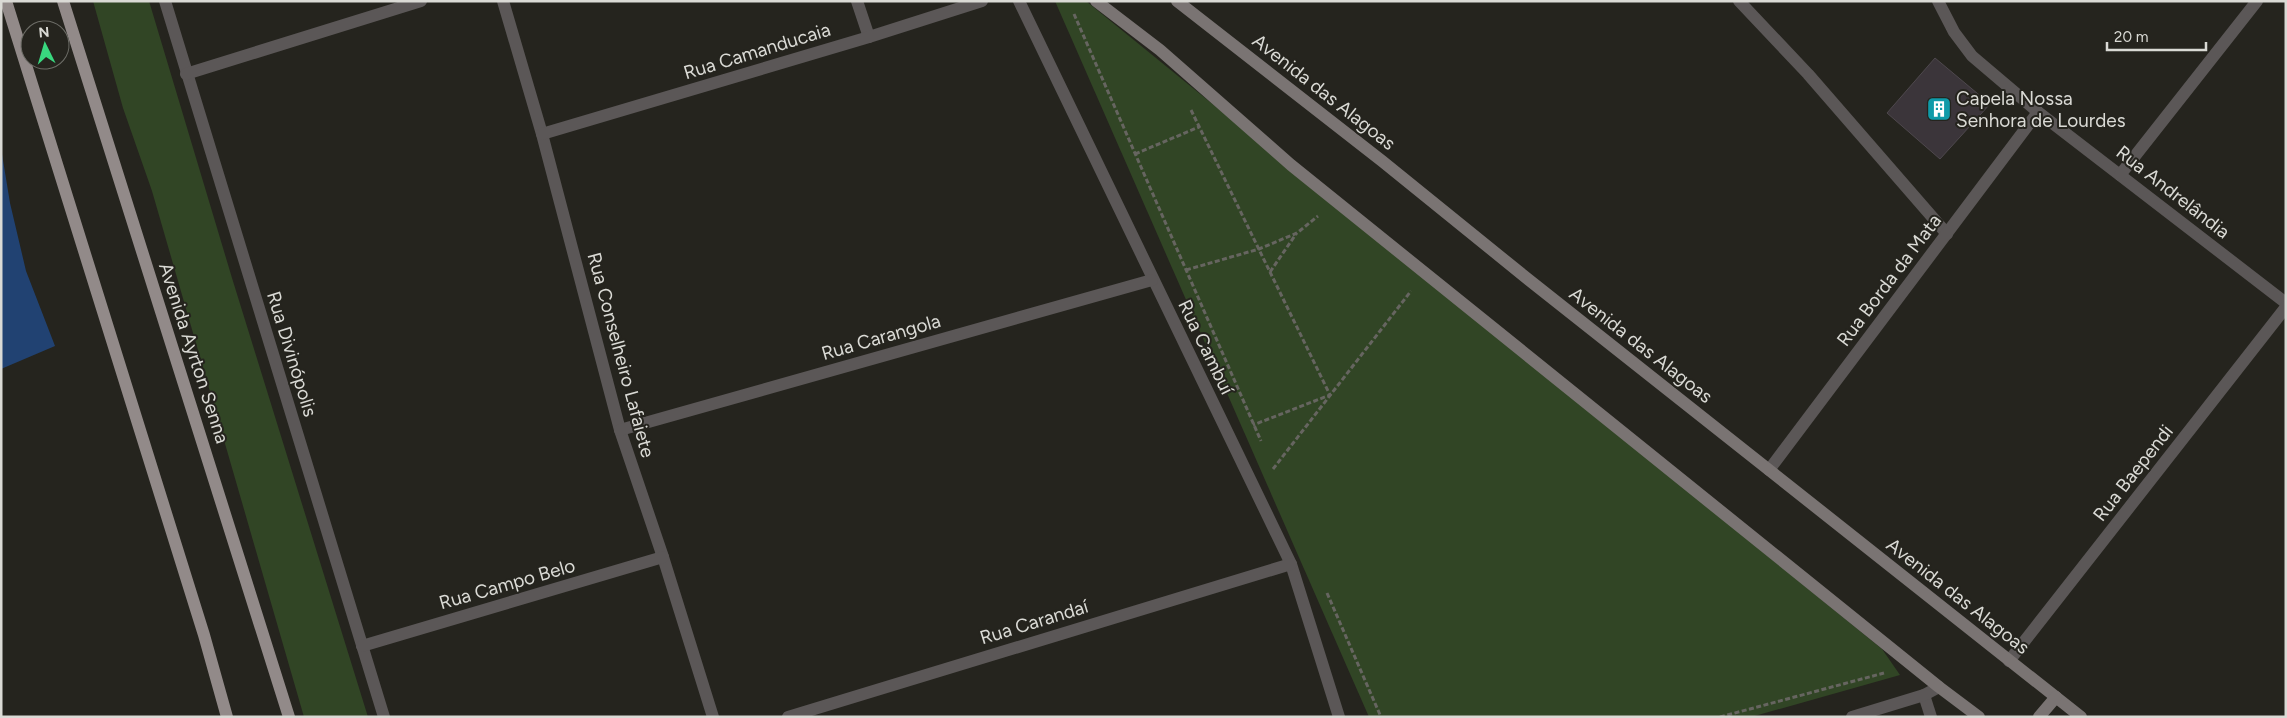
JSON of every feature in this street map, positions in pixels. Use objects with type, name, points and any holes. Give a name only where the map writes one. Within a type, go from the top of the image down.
[{"type":"main road","points":[[6,1],[202,626],[227,717]]},
{"type":"main road","name":"Avenida Ayrton Senna","points":[[63,1],[289,717]]},
{"type":"main road","points":[[1096,1],[1160,50],[1291,165],[1939,687],[1979,717]]},
{"type":"main road","name":"Avenida das Alagoas","points":[[1177,1],[1382,161],[1768,470],[2082,717]]},
{"type":"main road","points":[[2040,717],[2056,697]]},
{"type":"street","name":"Rua Divinópolis","points":[[165,1],[384,717]]},
{"type":"street","points":[[186,74],[420,1]]},
{"type":"street","name":"Rua Conselheiro Lafaiete","points":[[503,1],[542,134],[620,430],[663,557],[713,717]]},
{"type":"street","points":[[857,1],[869,38]]},
{"type":"street","name":"Rua Camanducaia","points":[[542,134],[869,38],[982,1]]},
{"type":"street","name":"Rua Cambuí","points":[[1019,1],[1152,280],[1291,564],[1339,717]]},
{"type":"street","points":[[1739,1],[1808,74],[1947,234]]},
{"type":"street","name":"Rua Andrelândia","points":[[1938,1],[1954,32],[1972,56],[2038,112],[2286,303]]},
{"type":"street","points":[[2120,175],[2257,1]]},
{"type":"street","name":"Rua Borda da Mata","points":[[1768,470],[2038,112]]},
{"type":"street","name":"Rua Carangola","points":[[620,430],[1152,280]]},
{"type":"street","name":"Rua Baependi","points":[[2009,661],[2286,307]]},
{"type":"street","name":"Rua Campo Belo","points":[[362,646],[663,557]]},
{"type":"street","name":"Rua Carandaí","points":[[788,717],[1291,564]]},
{"type":"street","points":[[1852,717],[1924,694],[1939,687]]},
{"type":"street","points":[[1924,694],[1931,717]]},
{"type":"path","points":[[1079,15],[1072,9],[1261,442]]},
{"type":"path","points":[[1195,108],[1188,102],[1330,395]]},
{"type":"path","points":[[1135,154],[1199,127]]},
{"type":"path","points":[[1270,272],[1297,233],[1322,212]]},
{"type":"path","points":[[1186,270],[1259,249],[1297,233]]},
{"type":"path","points":[[1273,469],[1414,286]]},
{"type":"path","points":[[1253,425],[1330,395]]},
{"type":"path","points":[[1269,460],[1276,478]]},
{"type":"path","points":[[1323,584],[1381,717]]},
{"type":"path","points":[[1720,717],[1889,672],[1882,665]]},
{"type":"green space","points":[[93,1],[149,1],[232,278],[368,717],[304,717],[152,191],[123,108]]},
{"type":"green space","points":[[1055,1],[1086,1],[1882,649],[1900,675],[1751,717],[1369,717]]},
{"type":"water","points":[[1,148],[10,203],[26,271],[55,346],[1,369]]},
{"type":"building","name":"Capela Nossa Senhora de Lourdes","points":[[1935,58],[1990,104],[1940,159],[1887,113]]},
{"type":"place","name":"Capela Nossa Senhora de Lourdes","points":[[1939,109]]}]
